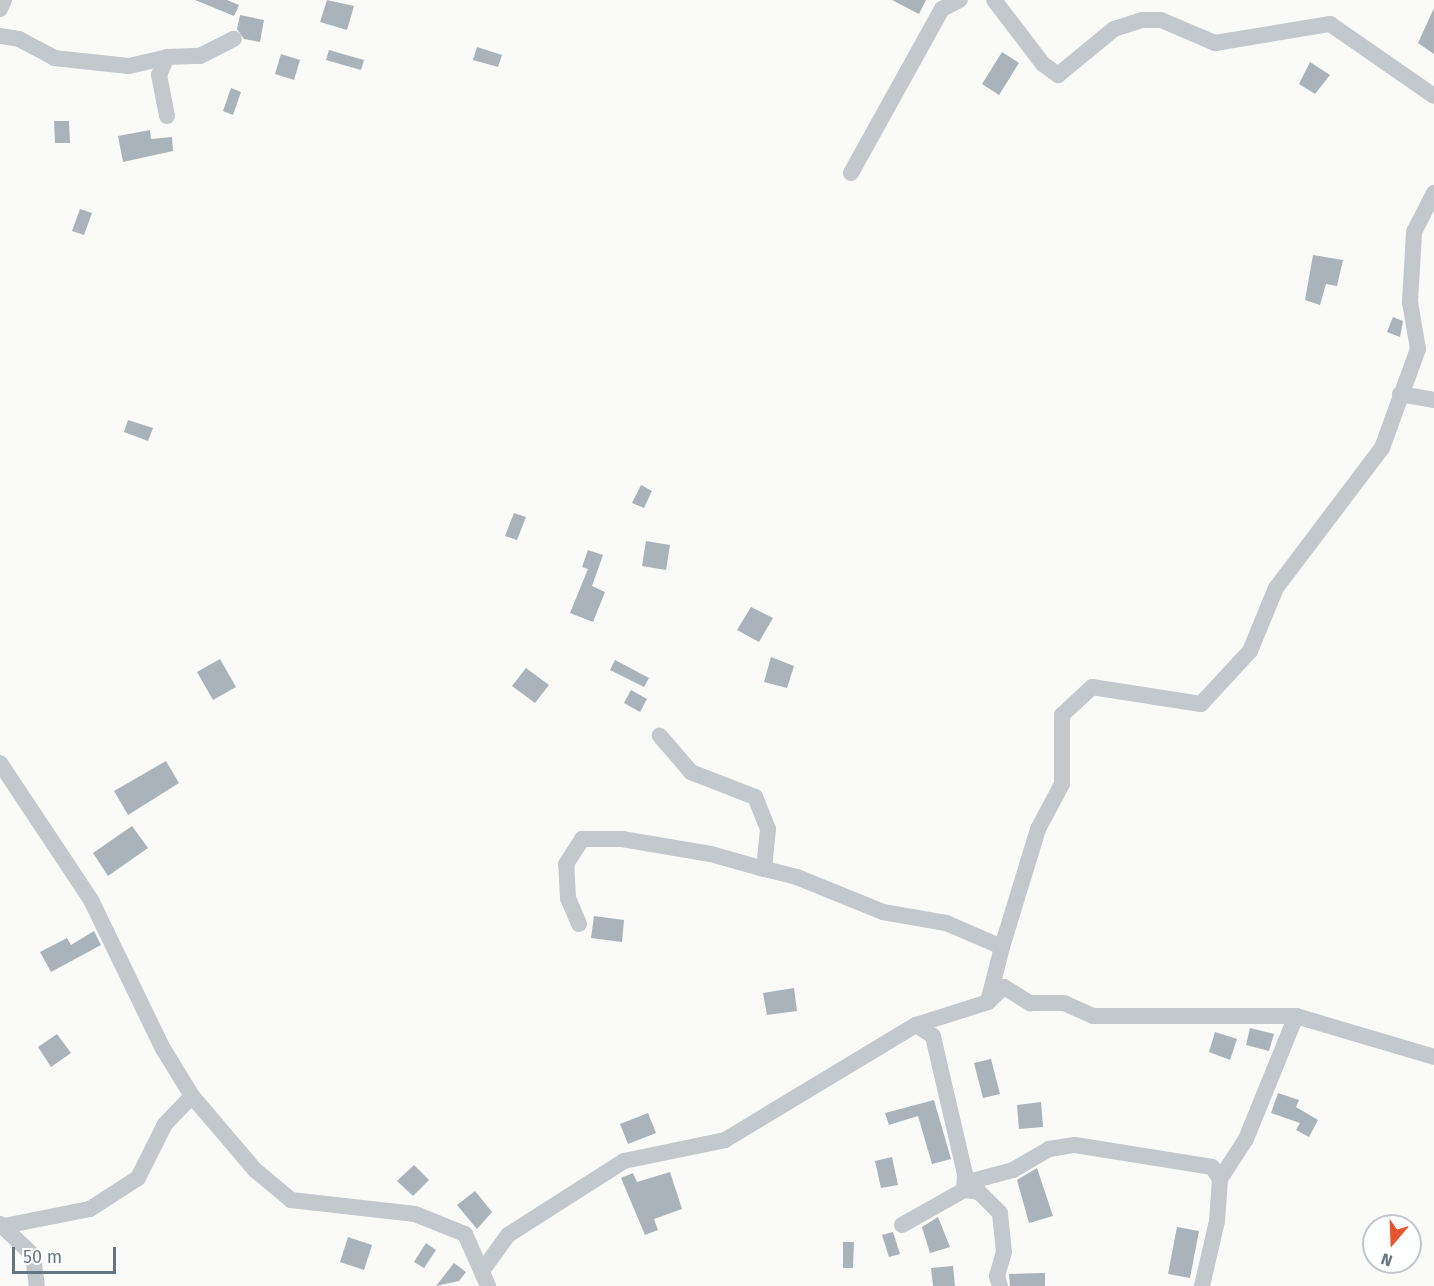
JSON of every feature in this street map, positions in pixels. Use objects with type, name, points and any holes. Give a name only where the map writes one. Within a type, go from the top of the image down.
[{"type":"street","points":[[0,9],[4,0]]},
{"type":"street","points":[[851,173],[942,9],[960,0]]},
{"type":"street","points":[[994,0],[1043,64],[1058,75],[1114,29],[1142,20],[1161,20],[1215,43],[1330,24],[1434,96]]},
{"type":"street","points":[[0,36],[19,39],[54,58],[129,66],[167,57],[200,56],[234,39]]},
{"type":"street","points":[[167,57],[159,75],[167,116]]},
{"type":"street","points":[[988,1002],[1002,947],[1038,830],[1062,784],[1062,715],[1092,687],[1201,704],[1250,651],[1276,588],[1382,448],[1418,349],[1410,302],[1414,232],[1434,193]]},
{"type":"street","points":[[1400,394],[1434,400]]},
{"type":"street","points":[[660,736],[692,772],[755,797],[768,829],[764,869]]},
{"type":"street","points":[[0,763],[91,900],[162,1047],[192,1096],[255,1170],[291,1200],[415,1214],[465,1234],[485,1279]]},
{"type":"street","points":[[579,924],[568,898],[566,864],[582,839],[633,841],[798,877],[883,912],[946,923],[1002,947]]},
{"type":"street","points":[[485,1279],[508,1235],[624,1161],[725,1140],[916,1025],[988,1002],[1004,987],[1030,1003],[1064,1003],[1093,1016],[1296,1016],[1434,1057]]},
{"type":"street","points":[[1202,1286],[1217,1221],[1220,1179],[1246,1138],[1296,1016]]},
{"type":"street","points":[[916,1025],[933,1036],[964,1190]]},
{"type":"street","points":[[2,1225],[90,1209],[138,1178],[165,1124],[192,1096]]},
{"type":"street","points":[[902,1225],[964,1190],[972,1181],[1013,1170],[1049,1149],[1075,1145],[1212,1167],[1220,1179]]},
{"type":"street","points":[[964,1190],[979,1192],[1000,1213],[1004,1243],[997,1276],[1000,1286]]},
{"type":"street","points":[[2,1225],[33,1255],[37,1286]]},
{"type":"building","points":[[195,0],[227,0],[239,5],[234,16]]},
{"type":"building","points":[[327,0],[354,6],[347,30],[320,22]]},
{"type":"building","points":[[892,0],[926,0],[919,14]]},
{"type":"building","points":[[1434,8],[1434,54],[1418,43]]},
{"type":"building","points":[[240,15],[264,20],[260,42],[244,39],[237,29]]},
{"type":"building","points":[[477,47],[502,55],[498,67],[473,60]]},
{"type":"building","points":[[329,50],[364,60],[361,70],[326,60]]},
{"type":"building","points":[[1002,52],[1019,63],[999,95],[982,84]]},
{"type":"building","points":[[281,54],[300,60],[294,80],[275,74]]},
{"type":"building","points":[[1310,62],[1330,75],[1315,94],[1299,84]]},
{"type":"building","points":[[231,88],[241,92],[233,115],[223,111]]},
{"type":"building","points":[[54,121],[69,121],[70,143],[55,143]]},
{"type":"building","points":[[150,130],[151,139],[172,137],[173,151],[123,162],[118,136]]},
{"type":"building","points":[[80,209],[92,213],[84,235],[72,231]]},
{"type":"building","points":[[1313,255],[1343,260],[1337,286],[1326,284],[1320,305],[1305,300]]},
{"type":"building","points":[[1393,317],[1403,321],[1400,337],[1387,332]]},
{"type":"building","points":[[128,420],[153,428],[148,441],[124,432]]},
{"type":"building","points":[[641,485],[652,491],[644,508],[632,503]]},
{"type":"building","points":[[514,513],[526,517],[517,540],[505,536]]},
{"type":"building","points":[[646,541],[670,545],[666,570],[642,566]]},
{"type":"building","points":[[588,550],[603,555],[592,586],[605,592],[593,622],[570,613],[588,569],[582,567]]},
{"type":"building","points":[[751,607],[773,618],[759,642],[737,630]]},
{"type":"building","points":[[771,657],[794,666],[787,688],[764,682]]},
{"type":"building","points":[[220,659],[236,687],[213,700],[197,672]]},
{"type":"building","points":[[615,660],[649,678],[644,687],[610,670]]},
{"type":"building","points":[[526,668],[549,685],[535,703],[512,686]]},
{"type":"building","points":[[631,690],[647,699],[640,712],[624,703]]},
{"type":"building","points":[[166,761],[179,783],[128,815],[114,791]]},
{"type":"building","points":[[132,826],[148,848],[108,876],[93,853]]},
{"type":"building","points":[[594,916],[624,920],[622,942],[591,938]]},
{"type":"building","points":[[94,931],[101,945],[51,972],[40,952],[67,938],[71,945]]},
{"type":"building","points":[[794,988],[797,1011],[767,1015],[763,993]]},
{"type":"building","points":[[1250,1028],[1274,1034],[1269,1051],[1246,1045]]},
{"type":"building","points":[[1215,1032],[1237,1039],[1230,1060],[1209,1052]]},
{"type":"building","points":[[57,1034],[71,1053],[51,1067],[38,1047]]},
{"type":"building","points":[[991,1059],[1000,1094],[983,1098],[974,1063]]},
{"type":"building","points":[[1278,1093],[1299,1100],[1296,1107],[1318,1120],[1309,1137],[1296,1130],[1300,1123],[1271,1113]]},
{"type":"building","points":[[934,1100],[951,1159],[932,1164],[918,1116],[889,1125],[885,1113]]},
{"type":"building","points":[[1041,1102],[1043,1127],[1019,1129],[1017,1105]]},
{"type":"building","points":[[648,1113],[656,1133],[628,1144],[620,1124]]},
{"type":"building","points":[[892,1157],[898,1185],[881,1188],[875,1161]]},
{"type":"building","points":[[414,1165],[429,1180],[413,1196],[397,1181]]},
{"type":"building","points":[[1037,1168],[1053,1216],[1029,1223],[1017,1180]]},
{"type":"building","points":[[670,1172],[682,1209],[654,1219],[658,1230],[645,1235],[621,1178],[633,1173],[637,1182]]},
{"type":"building","points":[[475,1191],[492,1212],[477,1229],[457,1205]]},
{"type":"building","points":[[938,1217],[950,1247],[930,1253],[922,1227]]},
{"type":"building","points":[[1177,1227],[1199,1231],[1190,1278],[1168,1274]]},
{"type":"building","points":[[893,1232],[900,1254],[889,1257],[882,1235]]},
{"type":"building","points":[[348,1237],[372,1245],[364,1270],[340,1262]]},
{"type":"building","points":[[843,1242],[854,1242],[853,1268],[843,1268]]},
{"type":"building","points":[[426,1243],[436,1250],[424,1268],[414,1262]]},
{"type":"building","points":[[454,1263],[466,1272],[459,1281],[436,1286]]},
{"type":"building","points":[[953,1266],[955,1286],[933,1286],[931,1268]]},
{"type":"building","points":[[1045,1273],[1045,1286],[1010,1286],[1009,1274]]}]
